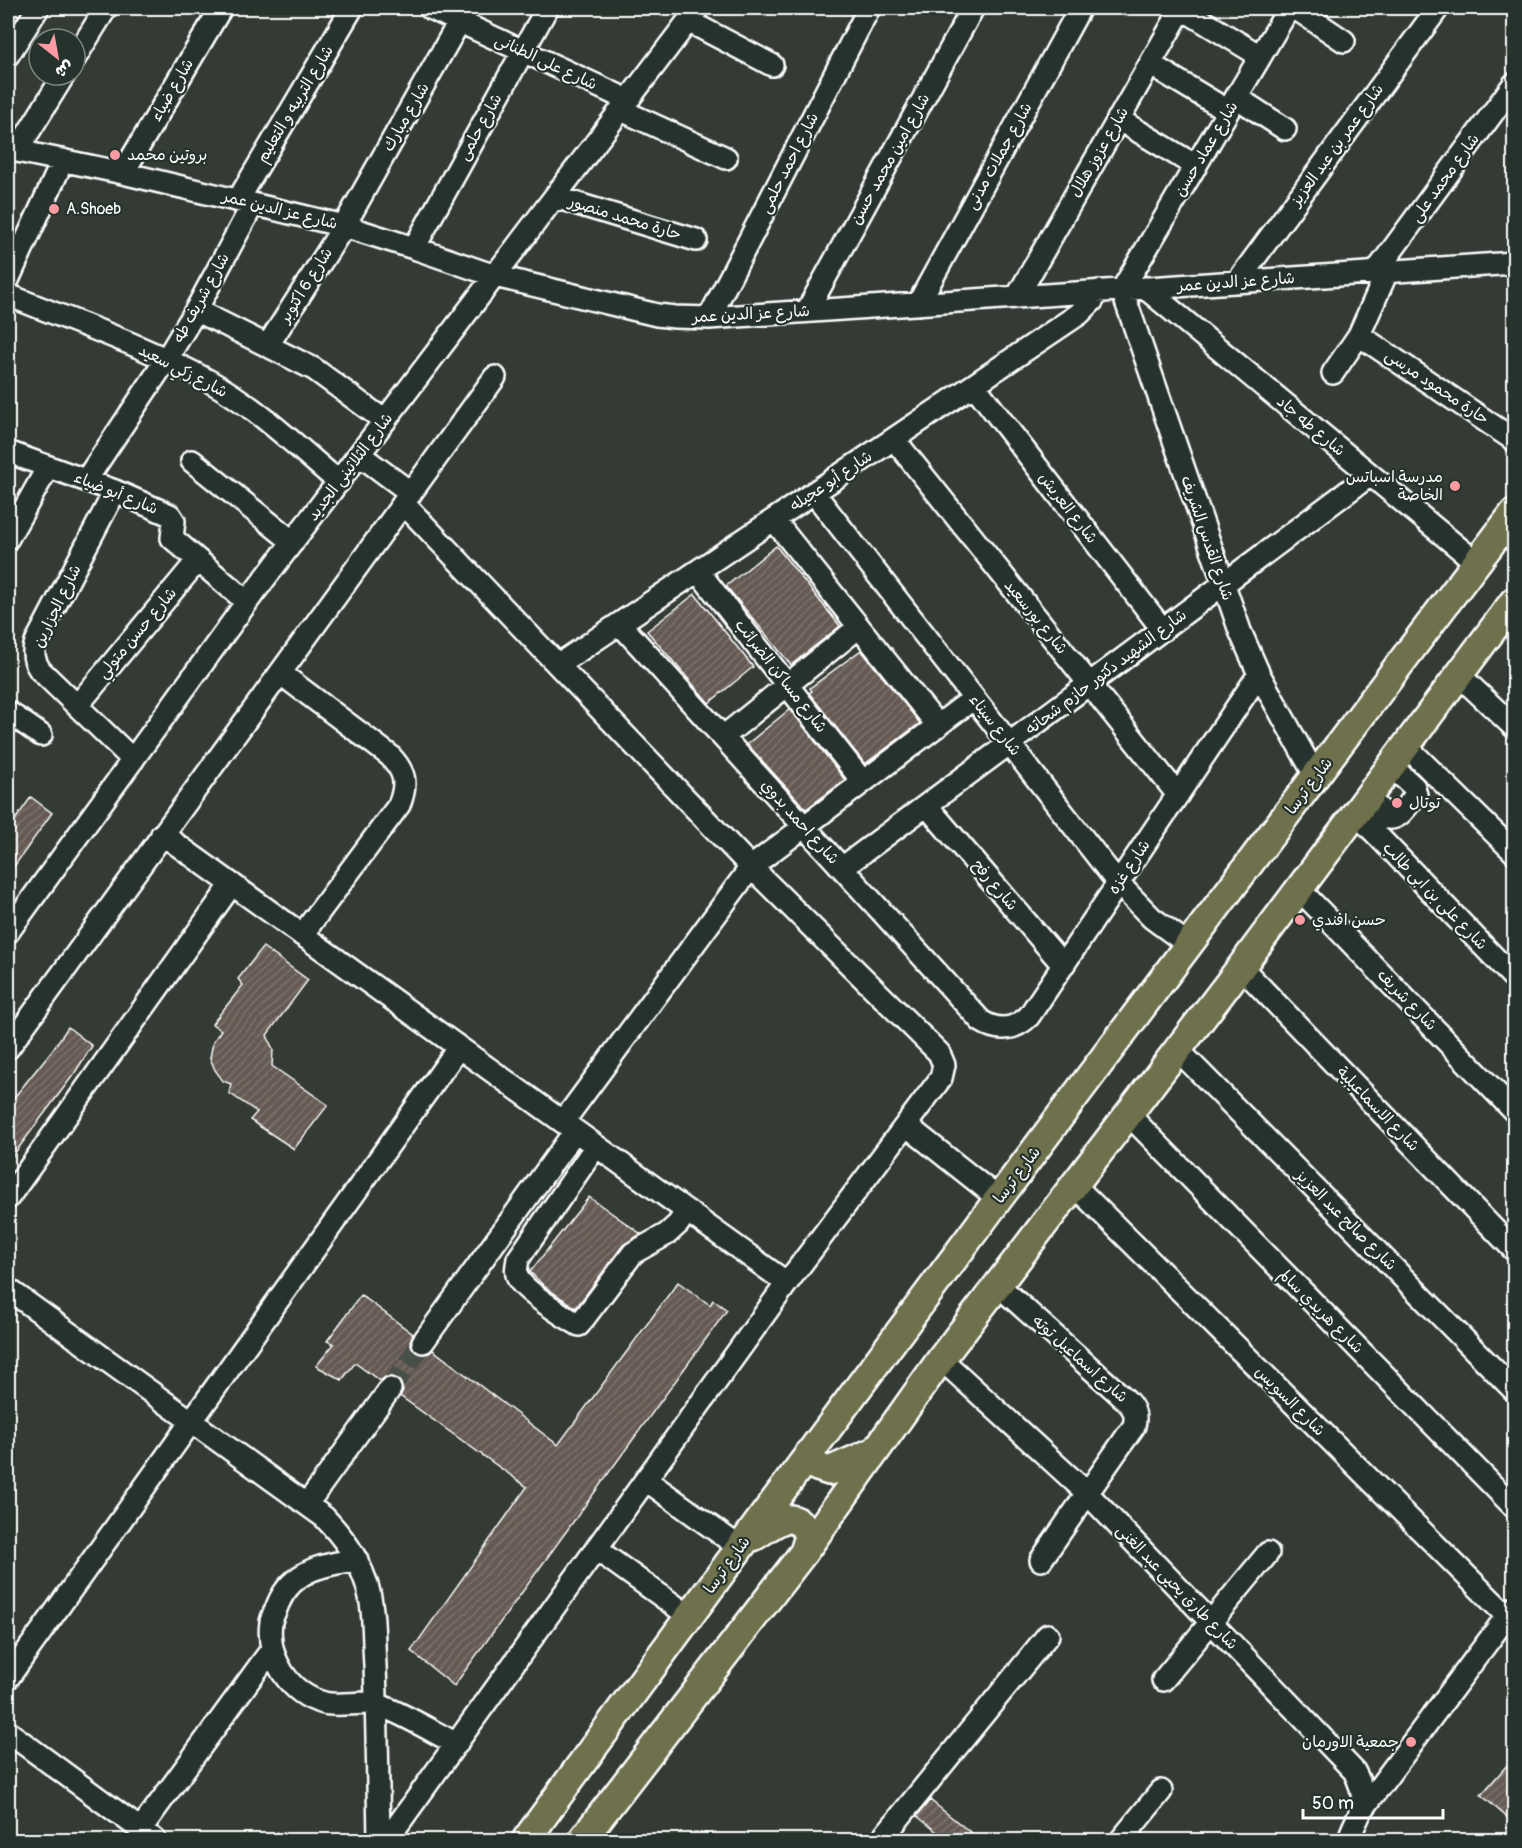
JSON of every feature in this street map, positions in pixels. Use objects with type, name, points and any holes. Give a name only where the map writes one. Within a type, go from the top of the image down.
[{"type":"main road","name":"شارع ترسا","points":[[526,1840],[809,1453],[1515,513]]},
{"type":"main road","points":[[582,1840],[804,1552],[940,1359],[1241,968],[1515,601]]},
{"type":"main road","points":[[809,1453],[817,1467],[828,1472],[878,1450]]},
{"type":"main road","points":[[741,1545],[782,1520],[789,1519],[797,1520],[807,1532],[808,1539],[804,1552]]},
{"type":"street","points":[[8,55],[38,8]]},
{"type":"street","points":[[87,39],[106,8]]},
{"type":"street","name":"شارع ضياء","points":[[123,173],[220,8]]},
{"type":"street","name":"شارع التربيه و التعليم","points":[[245,202],[352,8]]},
{"type":"street","name":"شارع على الطنانى","points":[[430,8],[464,14],[523,51],[726,158]]},
{"type":"street","name":"شارع حلمى","points":[[414,248],[547,8]]},
{"type":"street","name":"شارع احمد حلمى","points":[[709,318],[869,8]]},
{"type":"street","name":"شارع امين محمد حسن","points":[[807,311],[973,8]]},
{"type":"street","name":"شارع جملات مدنى","points":[[918,303],[1080,8]]},
{"type":"street","points":[[1182,8],[1260,57]]},
{"type":"street","name":"شارع عزوز هلال","points":[[1017,297],[1182,8]]},
{"type":"street","name":"شارع عماد حسن","points":[[1122,290],[1289,8]]},
{"type":"street","points":[[1295,8],[1344,41]]},
{"type":"street","name":"شارع عمر بن عبد العزيز","points":[[1237,282],[1437,8]]},
{"type":"street","name":"شارع مبارك","points":[[344,226],[464,14]]},
{"type":"street","points":[[693,14],[772,65]]},
{"type":"street","name":"شارع الثلاثينى الجديد","points":[[8,932],[248,602],[693,14]]},
{"type":"street","points":[[1150,64],[1285,129]]},
{"type":"street","name":"شارع محمد على","points":[[1333,373],[1359,335],[1382,272],[1515,84]]},
{"type":"street","points":[[12,150],[56,87]]},
{"type":"street","points":[[1118,119],[1196,166]]},
{"type":"street","name":"شارع عز الدين عمر","points":[[12,150],[123,173],[344,226],[495,276],[657,315],[683,318],[1515,263]]},
{"type":"street","points":[[8,280],[63,160]]},
{"type":"street","name":"حارة محمد منصور","points":[[555,197],[696,240]]},
{"type":"street","name":"شارع شريف طه","points":[[86,480],[166,360],[196,310],[245,202]]},
{"type":"street","name":"شارع 6 اكتوبر","points":[[268,345],[344,226]]},
{"type":"street","name":"شارع طه جاد","points":[[1145,288],[1477,563]]},
{"type":"street","name":"شارع القدس الشريف","points":[[1122,290],[1240,631],[1259,674],[1316,777]]},
{"type":"street","name":"شارع أبو عجيله","points":[[558,665],[1079,314],[1093,300],[1098,291]]},
{"type":"street","name":"شارع زكي سعيد","points":[[8,295],[166,360],[210,382],[251,408],[339,482]]},
{"type":"street","points":[[196,310],[314,369],[385,421]]},
{"type":"street","name":"حارة محمود مرسى","points":[[1359,335],[1515,440]]},
{"type":"street","points":[[8,1048],[495,377]]},
{"type":"street","name":"شارع العريش","points":[[974,385],[1163,630]]},
{"type":"street","name":"شارع بورسعيد","points":[[894,439],[1178,795]]},
{"type":"street","name":"شارع أبو ضياء","points":[[8,452],[115,491],[170,515],[174,521],[172,538],[198,560]]},
{"type":"street","points":[[360,454],[407,498],[558,665],[751,867],[939,1053],[944,1065],[941,1078],[787,1283],[387,1840]]},
{"type":"street","points":[[192,461],[293,542]]},
{"type":"street","points":[[8,538],[48,467]]},
{"type":"street","name":"شارع الشهيد دكتور حازم شحاته","points":[[842,868],[1370,475]]},
{"type":"street","name":"شارع الجزارين","points":[[115,491],[34,646],[34,659],[40,670],[133,760]]},
{"type":"street","name":"شارع سيناء","points":[[814,493],[1118,883],[1152,918],[1189,945]]},
{"type":"street","points":[[774,520],[938,726]]},
{"type":"street","points":[[198,560],[248,602]]},
{"type":"street","name":"شارع حسن متولي","points":[[77,706],[198,560]]},
{"type":"street","name":"شارع مساكن الضرائب","points":[[698,571],[863,782]]},
{"type":"street","name":"شارع احمد بدوي","points":[[620,624],[981,1021]]},
{"type":"street","points":[[723,737],[859,627]]},
{"type":"street","points":[[280,673],[388,755],[399,765],[404,777],[404,792],[399,805],[302,935]]},
{"type":"street","name":"شارع غزه","points":[[981,1021],[994,1028],[1002,1029],[1010,1028],[1023,1021],[1259,674]]},
{"type":"street","points":[[1459,675],[1515,727]]},
{"type":"street","points":[[423,1342],[569,1126],[751,867],[974,698]]},
{"type":"street","points":[[8,712],[41,735]]},
{"type":"street","points":[[1362,805],[1393,819],[1416,795],[1398,756]]},
{"type":"street","points":[[1398,756],[1515,852]]},
{"type":"street","name":"شارع على بن ابى طالب","points":[[1362,805],[1514,978]]},
{"type":"street","name":"شارع رفح","points":[[927,806],[1063,965]]},
{"type":"street","points":[[162,834],[787,1283]]},
{"type":"street","points":[[8,1198],[232,884]]},
{"type":"street","name":"شارع شريف","points":[[1299,889],[1515,1111]]},
{"type":"street","name":"شارع الاسماعيلية","points":[[1241,968],[1515,1250]]},
{"type":"street","points":[[8,1678],[459,1047]]},
{"type":"street","name":"شارع صالح عبد العزيز","points":[[1178,1050],[1515,1390]]},
{"type":"street","name":"شارع هريدي سالم","points":[[1128,1114],[1515,1507]]},
{"type":"street","points":[[906,1125],[999,1199]]},
{"type":"street","points":[[596,1146],[518,1259],[516,1267],[516,1275],[522,1285],[566,1317],[579,1325],[633,1253],[667,1234],[687,1211]]},
{"type":"street","name":"شارع السويس","points":[[1074,1185],[1511,1612]]},
{"type":"street","name":"شارع اسماعيل توته","points":[[998,1285],[1126,1400],[1133,1409],[1135,1420],[1134,1426],[1041,1560]]},
{"type":"street","points":[[8,1289],[307,1504],[324,1517],[343,1537],[357,1560],[367,1585],[372,1611],[379,1840]]},
{"type":"street","name":"شارع طارق يحيى عبد الغنى","points":[[940,1359],[1087,1493],[1353,1771],[1362,1791],[1363,1802],[1349,1840]]},
{"type":"street","points":[[307,1504],[390,1389]]},
{"type":"street","points":[[646,1480],[741,1545]]},
{"type":"street","points":[[596,1549],[689,1616]]},
{"type":"street","points":[[1163,1680],[1268,1553]]},
{"type":"street","points":[[357,1560],[328,1563],[302,1574],[282,1594],[272,1621],[272,1649],[282,1673],[300,1692],[324,1703],[350,1705],[376,1703],[457,1744]]},
{"type":"street","points":[[1360,1813],[1511,1612]]},
{"type":"street","points":[[880,1840],[1048,1635]]},
{"type":"street","points":[[8,1732],[148,1835],[272,1649]]},
{"type":"street","points":[[1121,1840],[1161,1791]]},
{"type":"building","points":[[776,546],[840,626],[791,665],[726,586]]},
{"type":"building","points":[[695,594],[753,667],[709,703],[647,631]]},
{"type":"building","points":[[861,650],[920,723],[865,764],[809,693],[812,691],[810,688]]},
{"type":"building","points":[[790,709],[845,780],[806,809],[747,744]]},
{"type":"building","points":[[31,797],[52,813],[8,875],[8,830]]},
{"type":"building","points":[[263,947],[308,980],[267,1035],[273,1050],[272,1066],[328,1105],[294,1149],[250,1120],[257,1112],[229,1093],[231,1084],[223,1081],[210,1058],[213,1042],[221,1030],[212,1024],[243,985],[238,979]]},
{"type":"building","points":[[68,1027],[92,1046],[74,1074],[8,1162],[8,1105]]},
{"type":"building","points":[[589,1197],[641,1234],[623,1245],[576,1308],[544,1286],[530,1272]]},
{"type":"building","points":[[678,1282],[710,1305],[713,1300],[727,1310],[454,1686],[411,1651],[527,1487],[400,1396],[403,1391],[402,1384],[397,1378],[385,1377],[380,1381],[355,1363],[342,1380],[316,1366],[334,1344],[327,1341],[361,1295],[413,1334],[410,1341],[415,1352],[422,1355],[433,1350],[558,1445]]},
{"type":"building","points":[[1515,1756],[1515,1824],[1481,1795]]},
{"type":"building","points":[[930,1800],[980,1840],[947,1840],[917,1816]]},
{"type":"tunnel","points":[[390,1389],[423,1342]]},
{"type":"place","name":"بروتين محمد","points":[[115,155]]},
{"type":"place","name":"A.Shoeb","points":[[54,209]]},
{"type":"place","name":"مدرسة اسباتس الخاصة","points":[[1455,486]]},
{"type":"place","name":"توتال","points":[[1397,803]]},
{"type":"place","name":"حسن افندي","points":[[1300,920]]},
{"type":"place","name":"جمعية الاورمان","points":[[1411,1742]]}]
